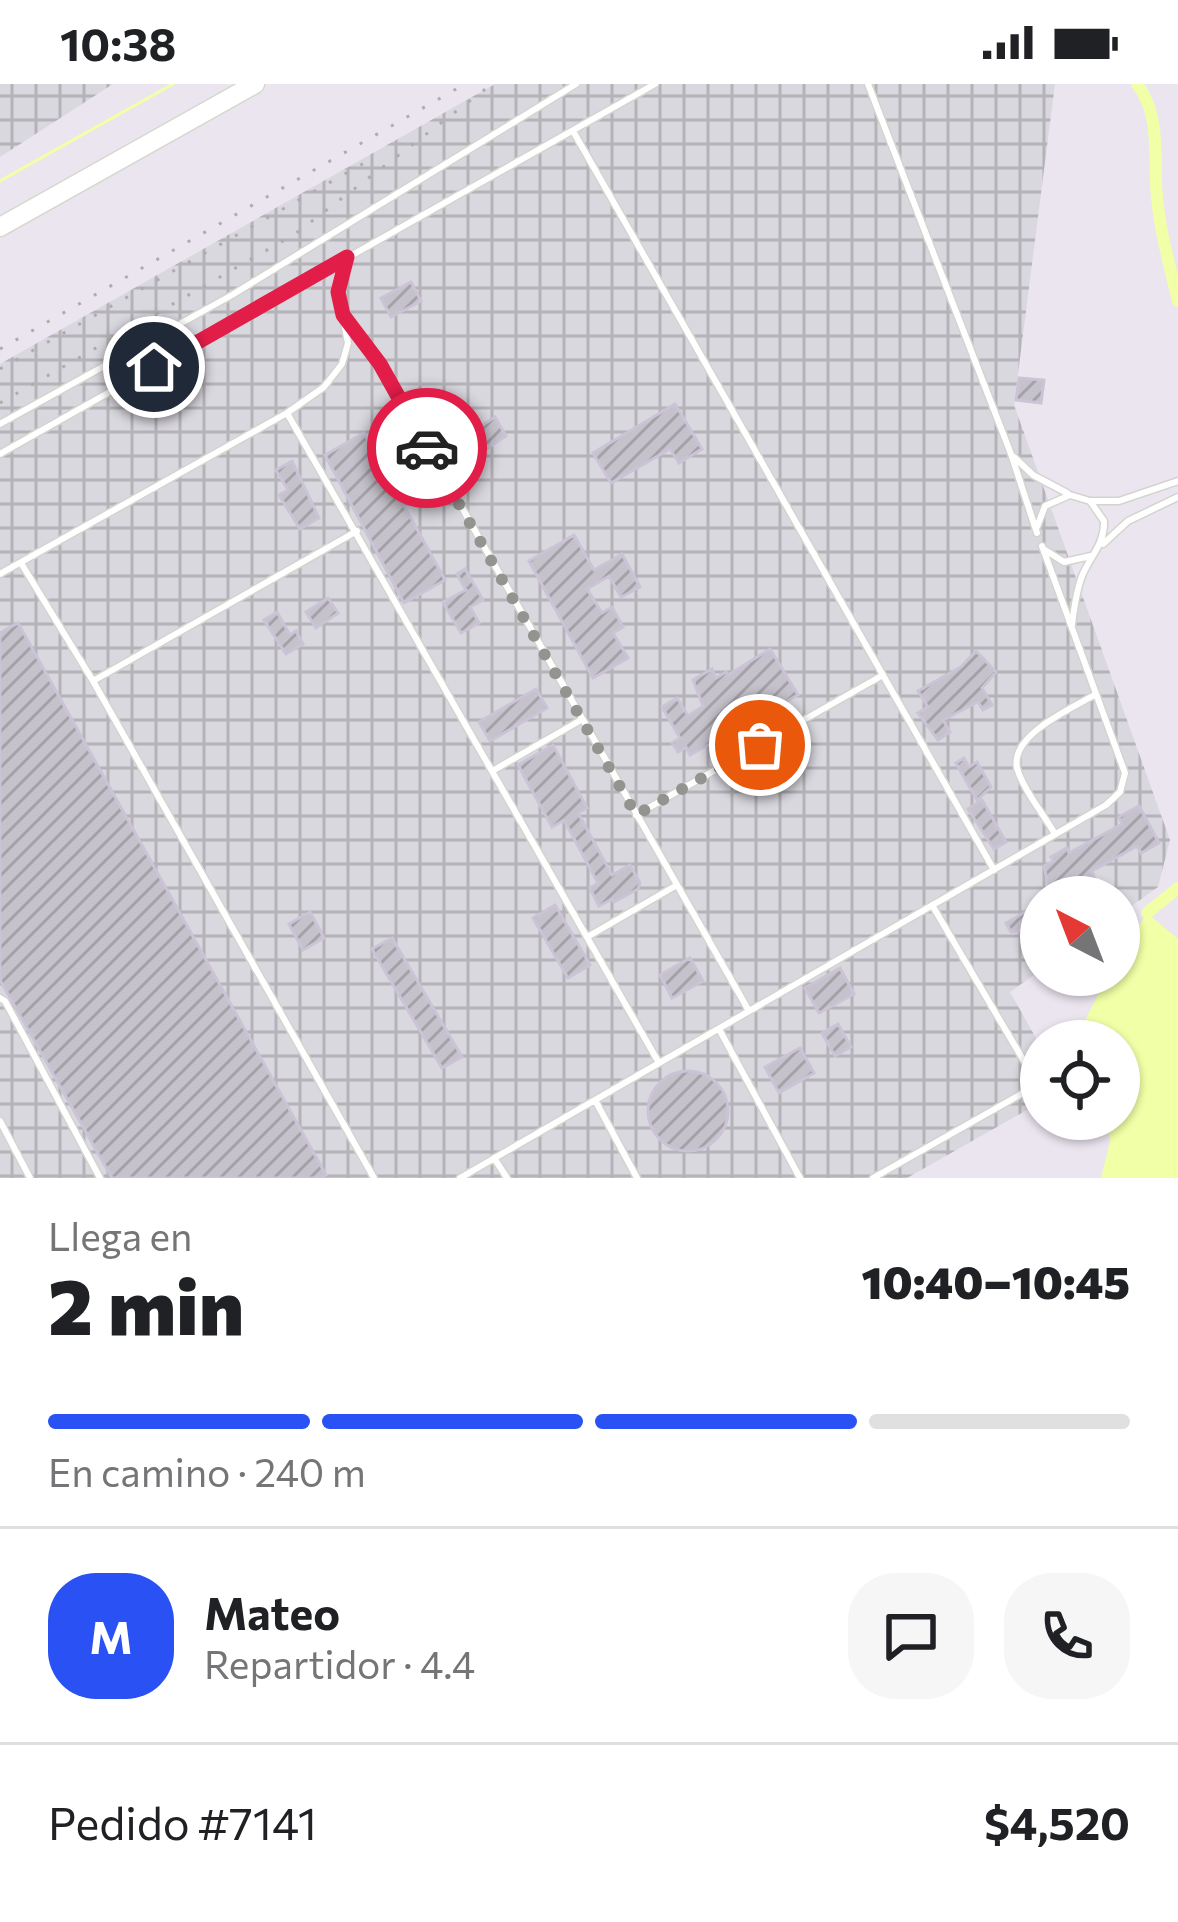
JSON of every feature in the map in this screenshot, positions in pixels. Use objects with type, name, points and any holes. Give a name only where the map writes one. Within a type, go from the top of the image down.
[{"type":"main road","points":[[0,227],[246,86]]},
{"type":"lane","points":[[0,424],[232,296],[576,84]]},
{"type":"lane","points":[[0,454],[655,84]]},
{"type":"lane","points":[[460,1178],[1106,805],[1120,792],[1125,773],[1011,454],[868,84]]},
{"type":"lane","points":[[573,131],[994,870]]},
{"type":"lane","points":[[0,574],[324,387],[342,364],[348,343],[338,292],[347,257]]},
{"type":"lane","points":[[343,315],[380,364],[749,1011]]},
{"type":"lane","points":[[286,413],[358,531],[659,1063]]},
{"type":"lane","points":[[1011,454],[1033,475],[1090,501],[1137,497],[1178,481]]},
{"type":"lane","points":[[1037,533],[1045,506],[1070,494]]},
{"type":"lane","points":[[1071,628],[1075,597],[1091,556],[1128,521],[1178,497]]},
{"type":"lane","points":[[1090,501],[1104,521],[1100,546]]},
{"type":"lane","points":[[93,682],[358,531]]},
{"type":"lane","points":[[1042,546],[1064,562],[1091,556]]},
{"type":"lane","points":[[21,563],[374,1178]]},
{"type":"lane","points":[[636,815],[883,675]]},
{"type":"lane","points":[[1055,834],[1017,767],[1019,751],[1030,734],[1096,694]]},
{"type":"lane","points":[[494,770],[581,720]]},
{"type":"lane","points":[[589,936],[677,885]]},
{"type":"lane","points":[[873,1178],[1023,1094],[1029,1082],[1028,1068],[932,905]]},
{"type":"lane","points":[[0,998],[100,1178]]},
{"type":"lane","points":[[718,1029],[800,1178]]},
{"type":"lane","points":[[595,1100],[637,1178]]},
{"type":"lane","points":[[0,1121],[30,1178]]},
{"type":"lane","points":[[494,1158],[507,1178]]},
{"type":"shaded area","points":[[0,84],[113,84],[0,157]]},
{"type":"shaded area","points":[[495,84],[1055,84],[1014,405],[1170,840],[1158,887],[1140,900],[1140,876],[1020,876],[1020,985],[1010,992],[1026,1020],[1020,1020],[1020,1114],[907,1178],[0,1178],[0,364]]},
{"type":"shaded area","points":[[1147,913],[1178,939],[1178,1178],[1101,1178],[1110,1140],[1140,1140],[1140,1020],[1085,1020],[1097,996],[1140,996],[1140,924]]},
{"type":"building","points":[[411,282],[421,301],[391,317],[381,298]]},
{"type":"building","points":[[1019,378],[1044,380],[1041,403],[1016,400]]},
{"type":"building","points":[[675,404],[702,449],[679,463],[670,449],[611,483],[593,453]]},
{"type":"building","points":[[495,417],[506,436],[488,448],[476,429]]},
{"type":"building","points":[[364,433],[445,580],[404,603],[325,455]]},
{"type":"building","points":[[292,461],[319,518],[300,529],[279,495],[288,490],[276,470]]},
{"type":"building","points":[[574,535],[594,570],[622,554],[640,587],[621,597],[609,576],[587,589],[602,613],[612,607],[623,627],[613,633],[628,658],[593,678],[529,561]]},
{"type":"building","points":[[465,569],[483,600],[470,607],[479,623],[461,633],[443,602],[466,590],[457,574]]},
{"type":"building","points":[[328,598],[338,613],[316,628],[306,612]]},
{"type":"building","points":[[277,612],[290,635],[296,631],[303,644],[286,654],[264,620]]},
{"type":"building","points":[[18,623],[326,1175],[321,1178],[112,1178],[0,980],[0,633]]},
{"type":"building","points":[[770,649],[798,695],[690,755],[686,747],[678,752],[672,743],[680,738],[662,707],[677,698],[688,716],[703,706],[693,680],[712,669],[716,678],[728,675]]},
{"type":"building","points":[[976,651],[996,672],[982,688],[992,705],[983,710],[978,702],[943,720],[950,732],[938,740],[918,713],[928,707],[918,691],[961,667]]},
{"type":"building","points":[[536,689],[547,708],[490,741],[479,722]]},
{"type":"building","points":[[553,745],[587,808],[578,813],[612,875],[630,865],[640,883],[638,889],[614,902],[599,906],[590,888],[598,883],[564,820],[552,827],[518,765]]},
{"type":"building","points":[[964,758],[969,767],[977,762],[991,787],[977,800],[956,763]]},
{"type":"building","points":[[982,800],[1006,842],[994,849],[968,809]]},
{"type":"building","points":[[1139,806],[1159,843],[1141,853],[1137,846],[1092,871],[1094,876],[1046,876],[1044,866],[1054,861],[1051,857],[1067,848],[1069,853],[1122,824],[1119,817]]},
{"type":"building","points":[[555,905],[590,965],[568,978],[533,918]]},
{"type":"building","points":[[310,912],[324,938],[303,950],[289,924]]},
{"type":"building","points":[[1020,915],[1020,930],[1011,932],[1006,923]]},
{"type":"building","points":[[392,938],[462,1057],[442,1068],[372,949]]},
{"type":"building","points":[[690,958],[703,981],[672,998],[660,975]]},
{"type":"building","points":[[840,968],[854,994],[819,1013],[805,988]]},
{"type":"building","points":[[838,1024],[851,1047],[835,1056],[822,1033]]},
{"type":"building","points":[[800,1048],[814,1073],[779,1093],[765,1067]]},
{"type":"building","points":[[688,1071],[716,1083],[728,1111],[716,1139],[688,1151],[660,1139],[648,1111],[660,1083]]},
{"type":"waterway","points":[[0,181],[173,84]]},
{"type":"waterway","points":[[1137,84],[1153,124],[1158,210],[1178,301]]},
{"type":"waterway","points":[[1147,913],[1178,888]]},
{"type":"railway","points":[[0,349],[465,84]]},
{"type":"railway","points":[[0,403],[295,234],[492,84]]},
{"type":"railway","points":[[0,369],[373,158]]},
{"type":"way so far","points":[[427,448],[636,815],[760,745]]},
{"type":"route","points":[[154,367],[347,257],[338,292],[343,315],[380,364],[427,448]]}]
